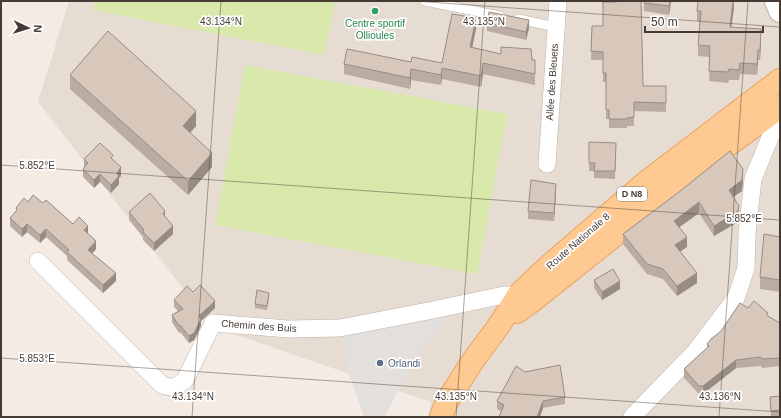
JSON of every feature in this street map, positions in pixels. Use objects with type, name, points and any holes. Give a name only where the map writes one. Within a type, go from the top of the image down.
[{"type":"main road","name":"Route Nationale 8","points":[[441,417],[446,403],[518,295],[550,265],[645,183],[780,80]]},
{"type":"main road","name":"Route Nationale 8","points":[[500,324],[531,302],[723,149],[779,108]]},
{"type":"street","name":"Allée des Bleuets","points":[[547,164],[558,1]]},
{"type":"street","points":[[776,1],[780,10]]},
{"type":"street","points":[[632,417],[695,352],[736,298],[746,268],[747,233],[752,179],[776,123],[779,108]]},
{"type":"street","name":"Chemin des Buis","points":[[38,261],[162,385],[170,388],[178,386],[185,380],[213,323],[288,329],[340,328],[433,310],[504,294],[518,295]]},
{"type":"lane","points":[[425,1],[556,26]]},
{"type":"shaded area","points":[[69,1],[780,1],[780,417],[428,417],[431,402],[213,327],[38,102]]},
{"type":"shaded area","name":"Orlandi","points":[[433,310],[447,319],[419,352],[384,417],[364,417],[349,374],[340,328]]},
{"type":"green space","points":[[95,1],[335,1],[324,55],[93,10]]},
{"type":"green space","points":[[245,65],[507,114],[477,274],[215,225]]},
{"type":"building","points":[[641,1],[643,86],[666,86],[666,103],[634,102],[634,117],[627,119],[609,119],[609,110],[606,110],[606,73],[603,73],[603,52],[591,51],[592,26],[603,26],[603,2]]},
{"type":"building","points":[[644,1],[670,1],[669,6],[644,3]]},
{"type":"building","points":[[698,1],[733,1],[730,27],[761,29],[760,50],[758,50],[757,64],[740,63],[739,70],[729,69],[728,72],[709,71],[710,46],[698,45],[701,11],[697,11]]},
{"type":"building","points":[[489,12],[529,20],[526,32],[487,23]]},
{"type":"building","points":[[452,14],[476,18],[470,47],[501,54],[501,47],[531,49],[532,60],[535,60],[535,74],[483,63],[481,76],[442,68],[441,75],[411,69],[410,78],[344,64],[347,49],[411,62],[412,57],[442,63]]},
{"type":"building","points":[[108,31],[196,111],[183,126],[212,153],[188,181],[70,75]]},
{"type":"building","points":[[589,142],[616,143],[615,171],[594,171],[595,163],[589,163]]},
{"type":"building","points":[[100,143],[113,155],[111,158],[121,167],[117,173],[119,176],[111,185],[100,174],[94,180],[83,169],[88,163],[84,159]]},
{"type":"building","points":[[730,151],[743,169],[742,180],[729,190],[739,206],[738,211],[714,226],[699,202],[674,221],[687,237],[675,245],[697,273],[677,286],[663,269],[647,264],[623,234]]},
{"type":"building","points":[[531,180],[556,184],[554,213],[528,211]]},
{"type":"building","points":[[150,193],[165,211],[163,214],[173,226],[154,243],[143,232],[144,230],[129,212]]},
{"type":"building","points":[[33,195],[43,203],[46,200],[73,224],[79,217],[88,226],[84,230],[96,241],[88,250],[116,273],[103,285],[67,252],[69,250],[46,229],[40,235],[27,224],[22,229],[10,218],[24,198],[28,202]]},
{"type":"building","points":[[764,234],[780,237],[780,280],[760,277]]},
{"type":"building","points":[[613,269],[620,281],[602,292],[594,280]]},
{"type":"building","points":[[200,285],[215,301],[199,316],[201,319],[194,333],[189,336],[180,325],[179,326],[172,315],[183,309],[174,300],[187,286],[193,292]]},
{"type":"building","points":[[257,290],[269,293],[267,306],[255,304]]},
{"type":"building","points":[[754,301],[768,313],[766,315],[780,323],[780,358],[762,359],[761,357],[736,360],[703,386],[699,386],[684,369],[709,346],[707,344],[721,331],[740,303],[748,308]]},
{"type":"building","points":[[560,365],[565,397],[543,401],[537,417],[499,417],[504,405],[497,401],[516,366],[525,372]]},
{"type":"building","points":[[780,396],[780,410],[771,411],[770,397]]},
{"type":"place","name":"Centre sportif Ollioules","points":[[375,11]]},
{"type":"place","name":"Orlandi","points":[[380,363]]}]
